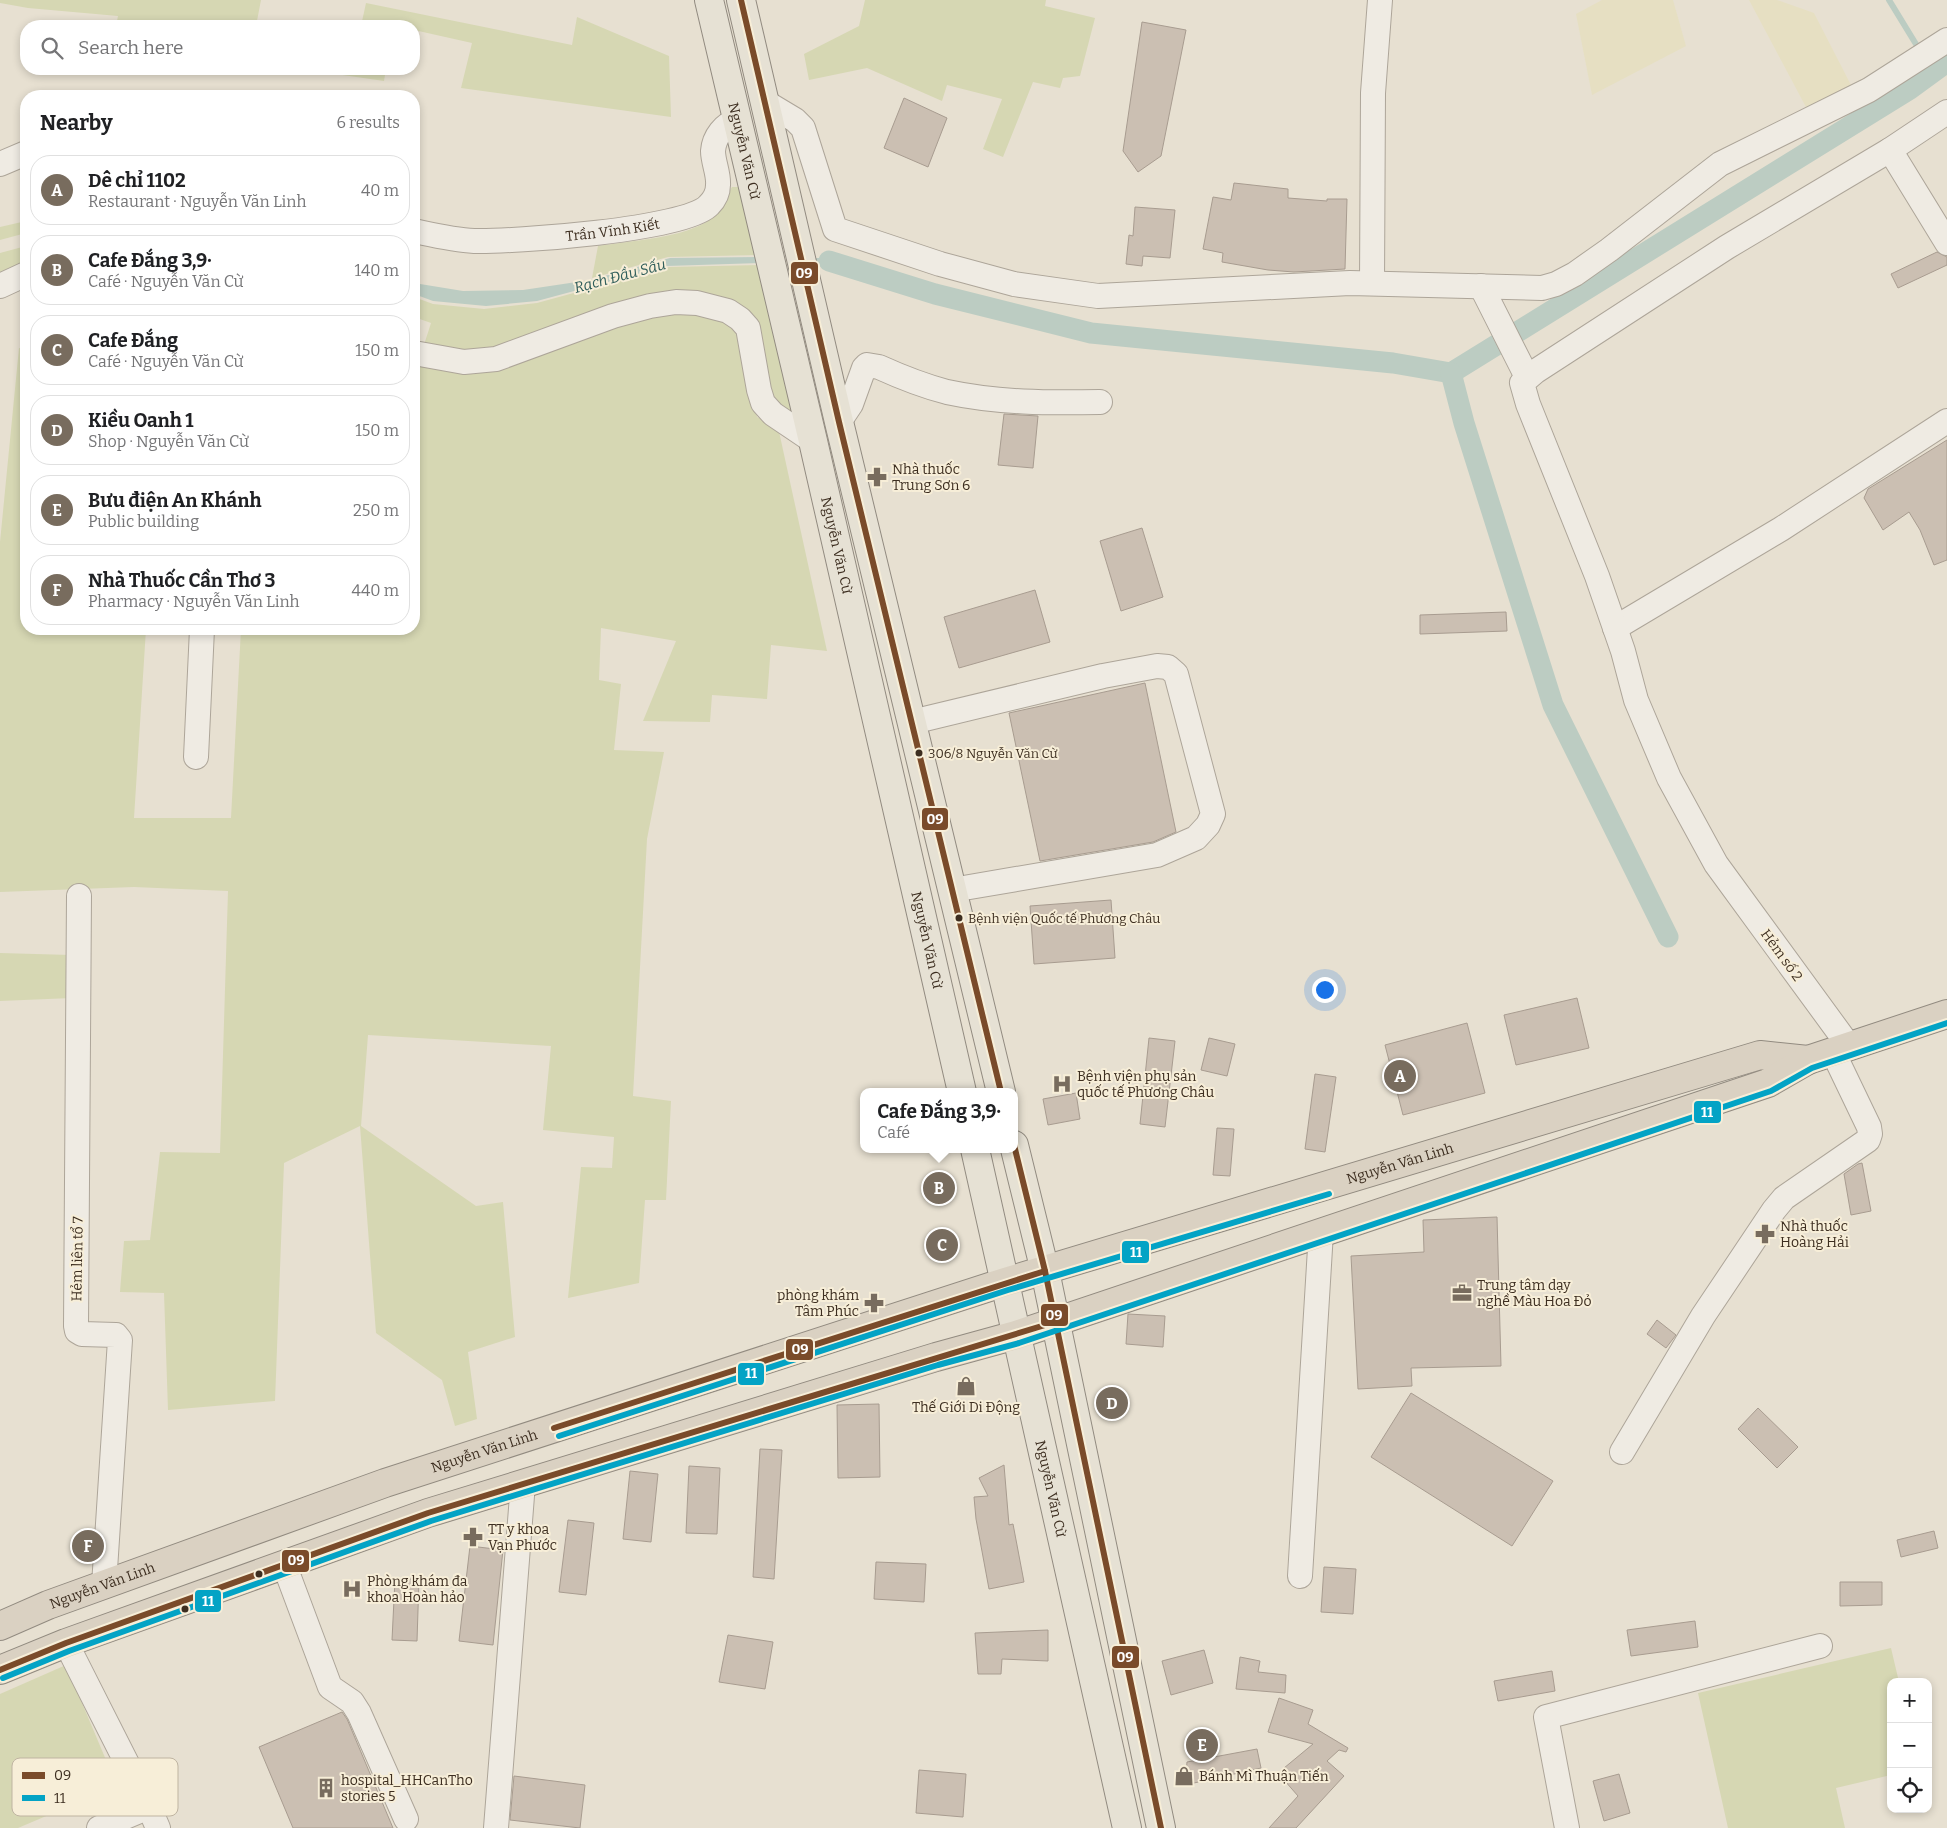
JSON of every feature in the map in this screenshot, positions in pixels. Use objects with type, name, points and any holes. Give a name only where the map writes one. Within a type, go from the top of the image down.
[{"type":"highway","name":"Nguyễn Văn Linh","points":[[0,1670],[66,1643],[428,1513],[936,1357],[1016,1335],[1768,1083],[1830,1053],[1947,1014]]},
{"type":"highway","name":"Nguyễn Văn Linh","points":[[0,1626],[48,1605],[385,1483],[1005,1282],[1760,1055],[1830,1053]]},
{"type":"highway","points":[[48,1605],[66,1643]]},
{"type":"main road","name":"Nguyễn Văn Cừ","points":[[710,0],[961,1088]]},
{"type":"main road","points":[[741,0],[839,422],[1000,1088]]},
{"type":"main road","points":[[849,599],[880,591]]},
{"type":"main road","name":"Nguyễn Văn Cừ","points":[[976,1153],[1127,1828]]},
{"type":"main road","points":[[1016,1153],[1055,1322],[1161,1828]]},
{"type":"street","points":[[1372,283],[1374,92],[1380,0]]},
{"type":"street","points":[[765,102],[795,120],[803,128],[835,229],[940,264],[1014,284],[1098,296],[1350,282],[1542,288],[1556,284],[1575,274],[1720,164],[1868,90],[1923,57],[1947,40]]},
{"type":"street","points":[[1481,286],[1524,371],[1890,150],[1947,112]]},
{"type":"street","points":[[719,184],[713,151],[716,140],[721,130],[729,123],[737,121]]},
{"type":"street","points":[[1890,150],[1947,243]]},
{"type":"street","points":[[0,164],[20,156]]},
{"type":"street","points":[[719,184],[727,175],[740,174],[752,184]]},
{"type":"street","name":"Trần Vĩnh Kiết","points":[[420,232],[472,241],[519,240],[619,230],[678,220],[699,212],[708,207],[716,196],[719,184]]},
{"type":"street","points":[[0,286],[20,277]]},
{"type":"street","points":[[422,355],[464,362],[496,359],[613,316],[650,306],[676,302],[696,303],[728,311],[740,319],[748,328],[763,403],[773,414],[813,441]]},
{"type":"street","points":[[839,422],[851,404],[864,368],[867,365],[878,367],[946,392],[997,400],[1100,402]]},
{"type":"street","name":"Hẻm số 2","points":[[1524,371],[1522,388],[1597,576],[1615,628],[1636,700],[1669,778],[1716,864],[1830,1053],[1869,1127],[1870,1134],[1868,1140],[1784,1198],[1774,1210],[1703,1316],[1622,1452]]},
{"type":"street","points":[[1615,628],[1781,529],[1947,421]]},
{"type":"street","points":[[196,757],[202,635]]},
{"type":"street","points":[[912,722],[1103,676],[1157,666],[1168,667],[1176,674],[1213,814],[1208,825],[1196,838],[1157,855],[952,890]]},
{"type":"street","name":"Hẻm liên tổ 7","points":[[79,896],[76,1326],[77,1331],[82,1334],[116,1335],[120,1340],[104,1585]]},
{"type":"street","points":[[1300,1576],[1321,1232]]},
{"type":"street","points":[[496,1828],[523,1483]]},
{"type":"street","points":[[284,1564],[330,1688],[352,1702],[359,1713],[406,1819]]},
{"type":"street","points":[[66,1643],[124,1758]]},
{"type":"street","points":[[1568,1828],[1546,1717],[1820,1646]]},
{"type":"street","points":[[99,1828],[154,1817]]},
{"type":"shaded area","points":[[1602,0],[1673,0],[1686,46],[1592,95],[1576,14]]},
{"type":"shaded area","points":[[1749,0],[1777,0],[1814,13],[1853,89],[1807,109]]},
{"type":"green space","points":[[0,0],[261,0],[257,20],[117,20],[118,16],[28,8],[0,3]]},
{"type":"green space","points":[[865,0],[1046,0],[1045,6],[1095,18],[1080,76],[1063,78],[1060,88],[1033,82],[1003,157],[983,149],[1002,99],[947,85],[942,101],[867,68],[809,80],[804,54],[859,26]]},
{"type":"green space","points":[[366,3],[572,45],[577,17],[669,56],[671,117],[461,88],[472,43],[420,31],[420,20],[362,20]]},
{"type":"green space","points":[[342,75],[385,75],[384,81]]},
{"type":"green space","points":[[732,187],[738,187],[744,192],[759,255],[668,257],[592,278],[598,246],[687,231],[710,219],[717,212]]},
{"type":"green space","points":[[20,222],[20,235],[0,240],[0,227]]},
{"type":"green space","points":[[20,248],[20,272],[0,282],[0,253]]},
{"type":"green space","points":[[760,265],[795,418],[775,404],[752,323],[686,296],[496,351],[422,351],[431,323],[420,319],[420,299],[433,304],[484,309],[537,303],[669,267]]},
{"type":"green space","points":[[671,309],[719,316],[741,331],[757,417],[778,427],[827,651],[771,645],[767,699],[712,695],[710,722],[643,721],[676,641],[601,628],[599,680],[621,684],[614,750],[664,752],[647,839],[633,1096],[671,1101],[666,1200],[645,1200],[639,1283],[568,1298],[581,1167],[612,1168],[614,1137],[543,1130],[551,1046],[368,1035],[361,1126],[476,1206],[503,1202],[515,1337],[468,1352],[477,1419],[455,1426],[442,1380],[376,1333],[360,1126],[284,1163],[275,1401],[168,1410],[164,1293],[120,1292],[124,1241],[150,1240],[160,1152],[220,1153],[228,891],[134,887],[0,892],[0,542],[19,348],[20,635],[146,635],[134,818],[231,818],[241,635],[420,635],[420,366],[422,360],[461,369]]},
{"type":"green space","points":[[0,953],[71,955],[72,998],[0,1001]]},
{"type":"green space","points":[[1891,1648],[1898,1678],[1887,1678],[1887,1776],[1836,1788],[1845,1828],[1728,1828],[1698,1693]]},
{"type":"green space","points":[[66,1665],[105,1758],[12,1758],[12,1816],[46,1816],[18,1828],[0,1828],[0,1694]]},
{"type":"water","name":"Rạch Đầu Sấu","points":[[759,257],[760,263],[667,266],[537,301],[486,306],[433,301],[420,296],[420,284],[463,291],[523,290],[590,280],[670,258]]},
{"type":"building","points":[[1142,22],[1186,30],[1161,156],[1138,172],[1123,151]]},
{"type":"building","points":[[904,98],[947,118],[928,167],[884,148]]},
{"type":"building","points":[[1234,183],[1288,189],[1288,198],[1327,201],[1327,199],[1347,199],[1345,269],[1294,272],[1268,270],[1222,262],[1223,253],[1203,249],[1213,197],[1231,200]]},
{"type":"building","points":[[1135,207],[1175,210],[1170,258],[1143,256],[1142,266],[1126,264],[1129,235],[1133,236]]},
{"type":"building","points":[[1937,252],[1947,257],[1947,265],[1898,288],[1891,274]]},
{"type":"building","points":[[1004,414],[1038,416],[1033,468],[998,465]]},
{"type":"building","points":[[1947,440],[1947,560],[1934,565],[1920,530],[1909,512],[1883,530],[1864,498],[1868,489]]},
{"type":"building","points":[[1142,528],[1163,597],[1121,611],[1100,541]]},
{"type":"building","points":[[1035,590],[1050,642],[959,668],[944,617]]},
{"type":"building","points":[[1506,612],[1507,631],[1420,634],[1420,615]]},
{"type":"building","points":[[1145,683],[1176,832],[1153,842],[1040,861],[1009,713]]},
{"type":"building","points":[[1111,900],[1115,958],[1034,964],[1030,906]]},
{"type":"building","points":[[1577,998],[1589,1048],[1516,1065],[1504,1015]]},
{"type":"building","points":[[1467,1023],[1485,1093],[1403,1115],[1385,1045]]},
{"type":"building","points":[[1149,1038],[1175,1041],[1165,1127],[1140,1124]]},
{"type":"building","points":[[1209,1038],[1235,1044],[1227,1076],[1201,1070]]},
{"type":"building","points":[[1315,1074],[1336,1077],[1325,1152],[1305,1149]]},
{"type":"building","points":[[1076,1093],[1080,1119],[1048,1125],[1043,1099]]},
{"type":"building","points":[[1217,1128],[1234,1129],[1230,1176],[1213,1175]]},
{"type":"building","points":[[1862,1163],[1871,1211],[1851,1215],[1844,1174]]},
{"type":"building","points":[[1497,1217],[1501,1366],[1411,1368],[1412,1386],[1358,1389],[1351,1256],[1424,1252],[1423,1220]]},
{"type":"building","points":[[1128,1314],[1165,1316],[1163,1347],[1126,1344]]},
{"type":"building","points":[[1657,1320],[1676,1335],[1666,1348],[1647,1334]]},
{"type":"building","points":[[1411,1393],[1553,1481],[1512,1546],[1371,1457]]},
{"type":"building","points":[[879,1404],[880,1477],[838,1478],[837,1405]]},
{"type":"building","points":[[1758,1408],[1798,1447],[1777,1468],[1738,1429]]},
{"type":"building","points":[[760,1449],[782,1450],[774,1579],[753,1577]]},
{"type":"building","points":[[1004,1465],[1009,1525],[1013,1524],[1024,1582],[989,1589],[976,1519],[974,1497],[988,1496],[979,1478]]},
{"type":"building","points":[[689,1466],[720,1468],[717,1534],[686,1533]]},
{"type":"building","points":[[630,1471],[658,1474],[651,1542],[623,1539]]},
{"type":"building","points":[[568,1520],[594,1523],[586,1595],[559,1592]]},
{"type":"building","points":[[1934,1531],[1938,1548],[1901,1557],[1897,1540]]},
{"type":"building","points":[[470,1546],[503,1550],[493,1645],[459,1641]]},
{"type":"building","points":[[876,1562],[926,1564],[924,1602],[874,1599]]},
{"type":"building","points":[[1324,1567],[1356,1569],[1353,1614],[1321,1612]]},
{"type":"building","points":[[395,1579],[419,1579],[417,1641],[392,1640]]},
{"type":"building","points":[[1840,1582],[1882,1582],[1882,1605],[1840,1606]]},
{"type":"building","points":[[1695,1621],[1698,1647],[1631,1656],[1627,1630]]},
{"type":"building","points":[[1048,1630],[1048,1661],[1002,1659],[1001,1674],[978,1674],[975,1633]]},
{"type":"building","points":[[728,1635],[773,1642],[765,1689],[719,1682]]},
{"type":"building","points":[[1204,1650],[1213,1683],[1171,1695],[1162,1661]]},
{"type":"building","points":[[1240,1657],[1260,1661],[1258,1672],[1286,1675],[1285,1693],[1236,1689]]},
{"type":"building","points":[[1552,1671],[1555,1691],[1498,1701],[1494,1681]]},
{"type":"building","points":[[1279,1698],[1313,1710],[1308,1724],[1348,1748],[1346,1752],[1339,1750],[1327,1761],[1344,1776],[1296,1828],[1269,1828],[1298,1796],[1278,1773],[1313,1744],[1268,1732]]},
{"type":"building","name":"hospital_HHCanTho stories 5","points":[[342,1712],[347,1719],[393,1828],[293,1828],[259,1747]]},
{"type":"building","points":[[1257,1749],[1261,1768],[1185,1785],[1187,1762]]},
{"type":"building","points":[[919,1770],[966,1774],[963,1817],[916,1813]]},
{"type":"building","points":[[1619,1774],[1630,1813],[1604,1821],[1593,1781]]},
{"type":"building","points":[[514,1776],[585,1785],[580,1828],[510,1820]]},
{"type":"waterway","points":[[1889,0],[1933,72]]},
{"type":"waterway","points":[[829,261],[935,294],[1091,333],[1393,363],[1451,373],[1910,89],[1947,62]]},
{"type":"waterway","name":"Rạch Đầu Sấu","points":[[808,261],[829,261]]},
{"type":"waterway","points":[[1451,373],[1464,423],[1553,705],[1668,937]]},
{"type":"transit line","name":"09","points":[[741,0],[839,422],[1000,1088]]},
{"type":"transit line","name":"11","points":[[3,1678],[69,1651],[431,1521],[938,1365],[1019,1343],[1771,1091],[1812,1068],[1947,1023]]},
{"type":"transit line","name":"09","points":[[1016,1153],[1045,1271],[1161,1828]]},
{"type":"transit line","name":"11","points":[[559,1436],[1008,1290],[1329,1194]]},
{"type":"transit line","name":"09","points":[[554,1428],[1045,1271]]},
{"type":"transit line","name":"09","points":[[0,1670],[66,1643],[428,1513],[1055,1322]]},
{"type":"place","name":"Nhà thuốc Trung Sơn 6","points":[[877,477]]},
{"type":"place","name":"306/8 Nguyễn Văn Cừ","points":[[919,753]]},
{"type":"place","name":"Bệnh viện Quốc tế Phương Châu","points":[[959,918]]},
{"type":"place","name":"Dê chỉ 1102","points":[[1400,1076]]},
{"type":"place","name":"Bệnh viện phụ sản quốc tế Phương Châu","points":[[1062,1084]]},
{"type":"place","name":"Cafe Đắng 3,9·","points":[[939,1188]]},
{"type":"place","name":"Nhà thuốc Hoàng Hải","points":[[1765,1234]]},
{"type":"place","name":"Cafe Đắng","points":[[942,1245]]},
{"type":"place","name":"Trung tâm dạy nghề Màu Hoa Đỏ","points":[[1462,1293]]},
{"type":"place","name":"phòng khám Tâm Phúc","points":[[874,1303]]},
{"type":"place","name":"Thế Giới Di Động","points":[[966,1386]]},
{"type":"place","name":"Kiều Oanh 1","points":[[1112,1403]]},
{"type":"place","name":"TT y khoa Vạn Phước","points":[[473,1537]]},
{"type":"place","name":"Nhà Thuốc Cần Thơ 3","points":[[88,1546]]},
{"type":"place","name":"Phòng khám đa khoa Hoàn hảo","points":[[352,1589]]},
{"type":"place","name":"Bưu điện An Khánh","points":[[1202,1745]]},
{"type":"place","name":"Bánh Mì Thuận Tiến","points":[[1184,1776]]},
{"type":"place","name":"hospital_HHCanTho stories 5","points":[[326,1788]]}]
